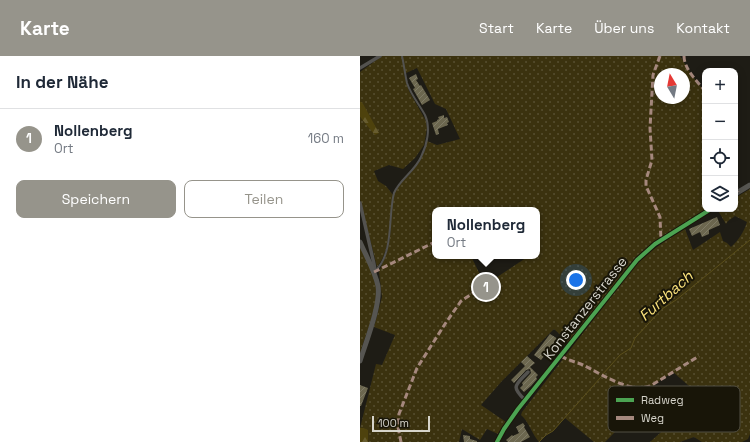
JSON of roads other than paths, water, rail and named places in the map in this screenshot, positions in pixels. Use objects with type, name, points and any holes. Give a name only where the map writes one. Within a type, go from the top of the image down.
[{"type":"main road","points":[[738,192],[750,185]]},
{"type":"main road","name":"Konstanzerstrasse","points":[[497,442],[504,429],[525,400],[639,257],[661,240],[706,212]]},
{"type":"main road","points":[[360,242],[374,271],[377,282],[378,298],[360,361]]},
{"type":"street","points":[[360,68],[380,56]]},
{"type":"street","points":[[360,202],[374,271]]},
{"type":"street","points":[[525,400],[516,391],[516,388],[528,372]]},
{"type":"lane","points":[[374,271],[377,270],[387,246],[395,191],[399,184],[412,172],[420,161],[425,147],[428,131],[428,124],[425,115],[416,102],[407,84],[402,56]]},
{"type":"waterway","name":"Furtbach","points":[[602,375],[620,355],[631,348],[635,338],[662,309],[676,300],[750,240]]},
{"type":"waterway","name":"Furtbach","points":[[539,442],[553,431],[601,377]]},
{"type":"place","name":"Nollenberg","points":[[486,287]]}]
